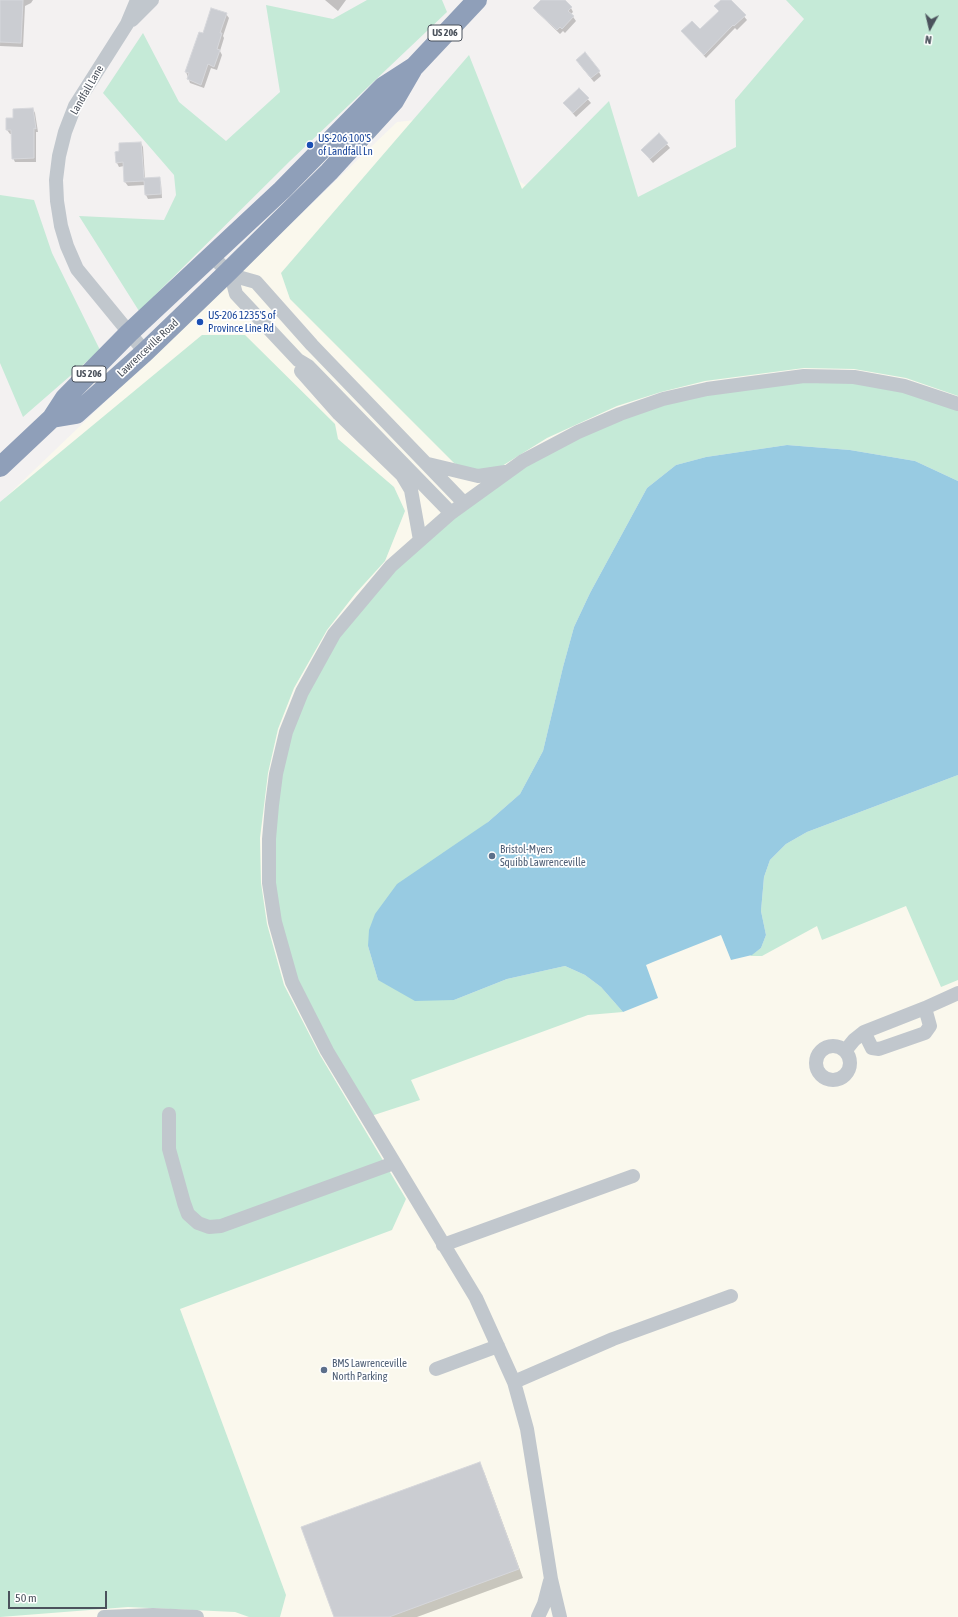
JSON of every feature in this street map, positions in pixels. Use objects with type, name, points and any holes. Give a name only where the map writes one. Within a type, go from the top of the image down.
[{"type":"highway","name":"Lawrenceville Road","points":[[52,418],[76,414],[229,273],[329,172],[394,101],[414,67],[477,0]]},
{"type":"highway","name":"Lawrenceville Road","points":[[52,418],[65,398],[129,334],[213,257],[282,190],[383,87],[414,67]]},
{"type":"highway","name":"US 206","points":[[0,467],[52,418]]},
{"type":"street","name":"Landfall Lane","points":[[137,0],[127,24],[75,106],[65,132],[59,156],[56,180],[57,202],[61,226],[67,246],[77,268],[145,352]]},
{"type":"street","points":[[127,24],[152,0]]},
{"type":"street","points":[[213,257],[229,273],[256,282],[312,345],[396,430],[464,503]]},
{"type":"street","points":[[229,273],[236,294],[298,360],[308,366],[451,512]]},
{"type":"street","points":[[298,360],[312,345]]},
{"type":"street","points":[[298,360],[301,371],[323,396],[402,475],[411,490],[420,540]]},
{"type":"street","points":[[560,1617],[551,1579],[528,1436],[514,1382],[476,1298],[327,1051],[292,982],[275,922],[269,883],[269,839],[276,774],[286,732],[302,692],[334,634],[390,566],[451,512],[523,461],[551,445],[620,414],[663,399],[707,389],[804,376],[854,377],[904,386],[958,404]]},
{"type":"street","points":[[383,442],[396,430]]},
{"type":"street","points":[[428,464],[478,476],[507,472]]},
{"type":"street","points":[[845,1051],[854,1040],[864,1032],[925,1008],[958,993]]},
{"type":"street","points":[[864,1032],[872,1048],[879,1049],[925,1033],[930,1026],[925,1008]]},
{"type":"street","points":[[169,1114],[169,1149],[184,1203],[188,1214],[198,1223],[209,1227],[221,1226],[394,1163]]},
{"type":"street","points":[[443,1245],[633,1176]]},
{"type":"street","points":[[514,1382],[613,1339],[731,1296]]},
{"type":"street","points":[[436,1368],[498,1346]]},
{"type":"street","points":[[538,1617],[544,1604],[551,1579]]},
{"type":"street","points":[[104,1617],[153,1615],[197,1617]]},
{"type":"shaded area","name":"Bristol-Myers Squibb Lawrenceville","points":[[958,85],[958,1617],[0,1617],[5,498],[397,122],[425,119],[566,212],[655,216]]},
{"type":"green space","points":[[367,0],[442,0],[447,12],[290,161],[139,311],[79,216],[164,220],[176,195],[174,175],[103,93],[143,33],[179,102],[226,141],[280,92],[266,5],[333,19]]},
{"type":"green space","points":[[786,0],[958,0],[958,396],[906,378],[854,369],[804,368],[705,381],[661,392],[617,406],[547,438],[502,466],[471,471],[454,463],[290,299],[281,273],[469,55],[522,189],[609,101],[638,197],[736,147],[735,100],[804,19]]},
{"type":"green space","points":[[0,195],[34,200],[52,253],[100,350],[23,417],[0,363]]},
{"type":"green space","points":[[202,335],[245,335],[335,424],[338,439],[394,487],[405,511],[385,561],[355,594],[327,630],[294,688],[278,729],[268,773],[260,838],[261,883],[267,924],[284,985],[320,1055],[406,1199],[392,1230],[180,1309],[286,1595],[280,1617],[249,1617],[235,1612],[128,1607],[0,1617],[0,502]]},
{"type":"green space","points":[[804,381],[853,382],[903,390],[958,410],[958,481],[915,461],[850,450],[787,445],[706,457],[676,465],[647,488],[590,593],[574,627],[543,751],[520,794],[488,822],[368,946],[378,980],[454,1000],[507,979],[565,966],[585,975],[601,987],[623,1012],[588,1015],[411,1080],[420,1100],[371,1116],[332,1049],[297,980],[280,921],[274,882],[274,839],[281,775],[291,733],[306,694],[339,637],[394,570],[454,516],[525,465],[580,436],[664,404],[708,393]]},
{"type":"green space","points":[[958,775],[958,980],[941,987],[906,906],[822,940],[817,926],[762,956],[750,956],[761,948],[766,935],[761,911],[764,877],[770,860],[786,844],[807,832]]},
{"type":"water","points":[[787,445],[850,450],[915,461],[958,481],[958,775],[807,832],[786,844],[770,860],[764,877],[761,911],[766,935],[761,948],[752,955],[731,960],[721,935],[646,965],[658,998],[623,1012],[601,987],[585,975],[565,966],[507,979],[454,1000],[415,1001],[378,980],[368,946],[369,930],[375,914],[397,884],[488,822],[520,794],[543,751],[574,627],[590,593],[647,488],[676,465],[706,457]]},
{"type":"building","points":[[0,0],[23,0],[21,43],[0,42]]},
{"type":"building","points":[[541,0],[565,0],[572,7],[568,11],[574,16],[562,29],[560,27],[557,30],[533,8]]},
{"type":"building","points":[[721,0],[731,0],[746,15],[734,26],[733,25],[704,55],[681,31],[692,21],[700,29],[719,11],[714,6]]},
{"type":"building","points":[[211,8],[227,13],[220,33],[222,33],[217,49],[220,50],[214,67],[208,64],[201,85],[187,79],[189,73],[185,72],[199,32],[203,33]]},
{"type":"building","points":[[585,52],[600,71],[591,78],[576,60]]},
{"type":"building","points":[[579,88],[589,98],[573,113],[563,103]]},
{"type":"building","points":[[33,108],[36,129],[34,128],[34,158],[12,159],[11,130],[6,130],[6,118],[13,118],[13,109]]},
{"type":"building","points":[[659,133],[668,143],[650,159],[641,150]]},
{"type":"building","points":[[141,142],[144,178],[160,177],[161,194],[145,195],[144,181],[124,182],[123,162],[116,163],[115,152],[119,151],[119,143]]},
{"type":"building","points":[[480,1462],[519,1569],[389,1617],[334,1617],[301,1527]]},
{"type":"place","name":"US-206 100'S of Landfall Ln","points":[[310,145]]},
{"type":"place","name":"US-206 1235'S of Province Line Rd","points":[[200,322]]},
{"type":"place","name":"Bristol-Myers Squibb Lawrenceville","points":[[492,856]]},
{"type":"place","name":"BMS Lawrenceville North Parking","points":[[324,1370]]}]
